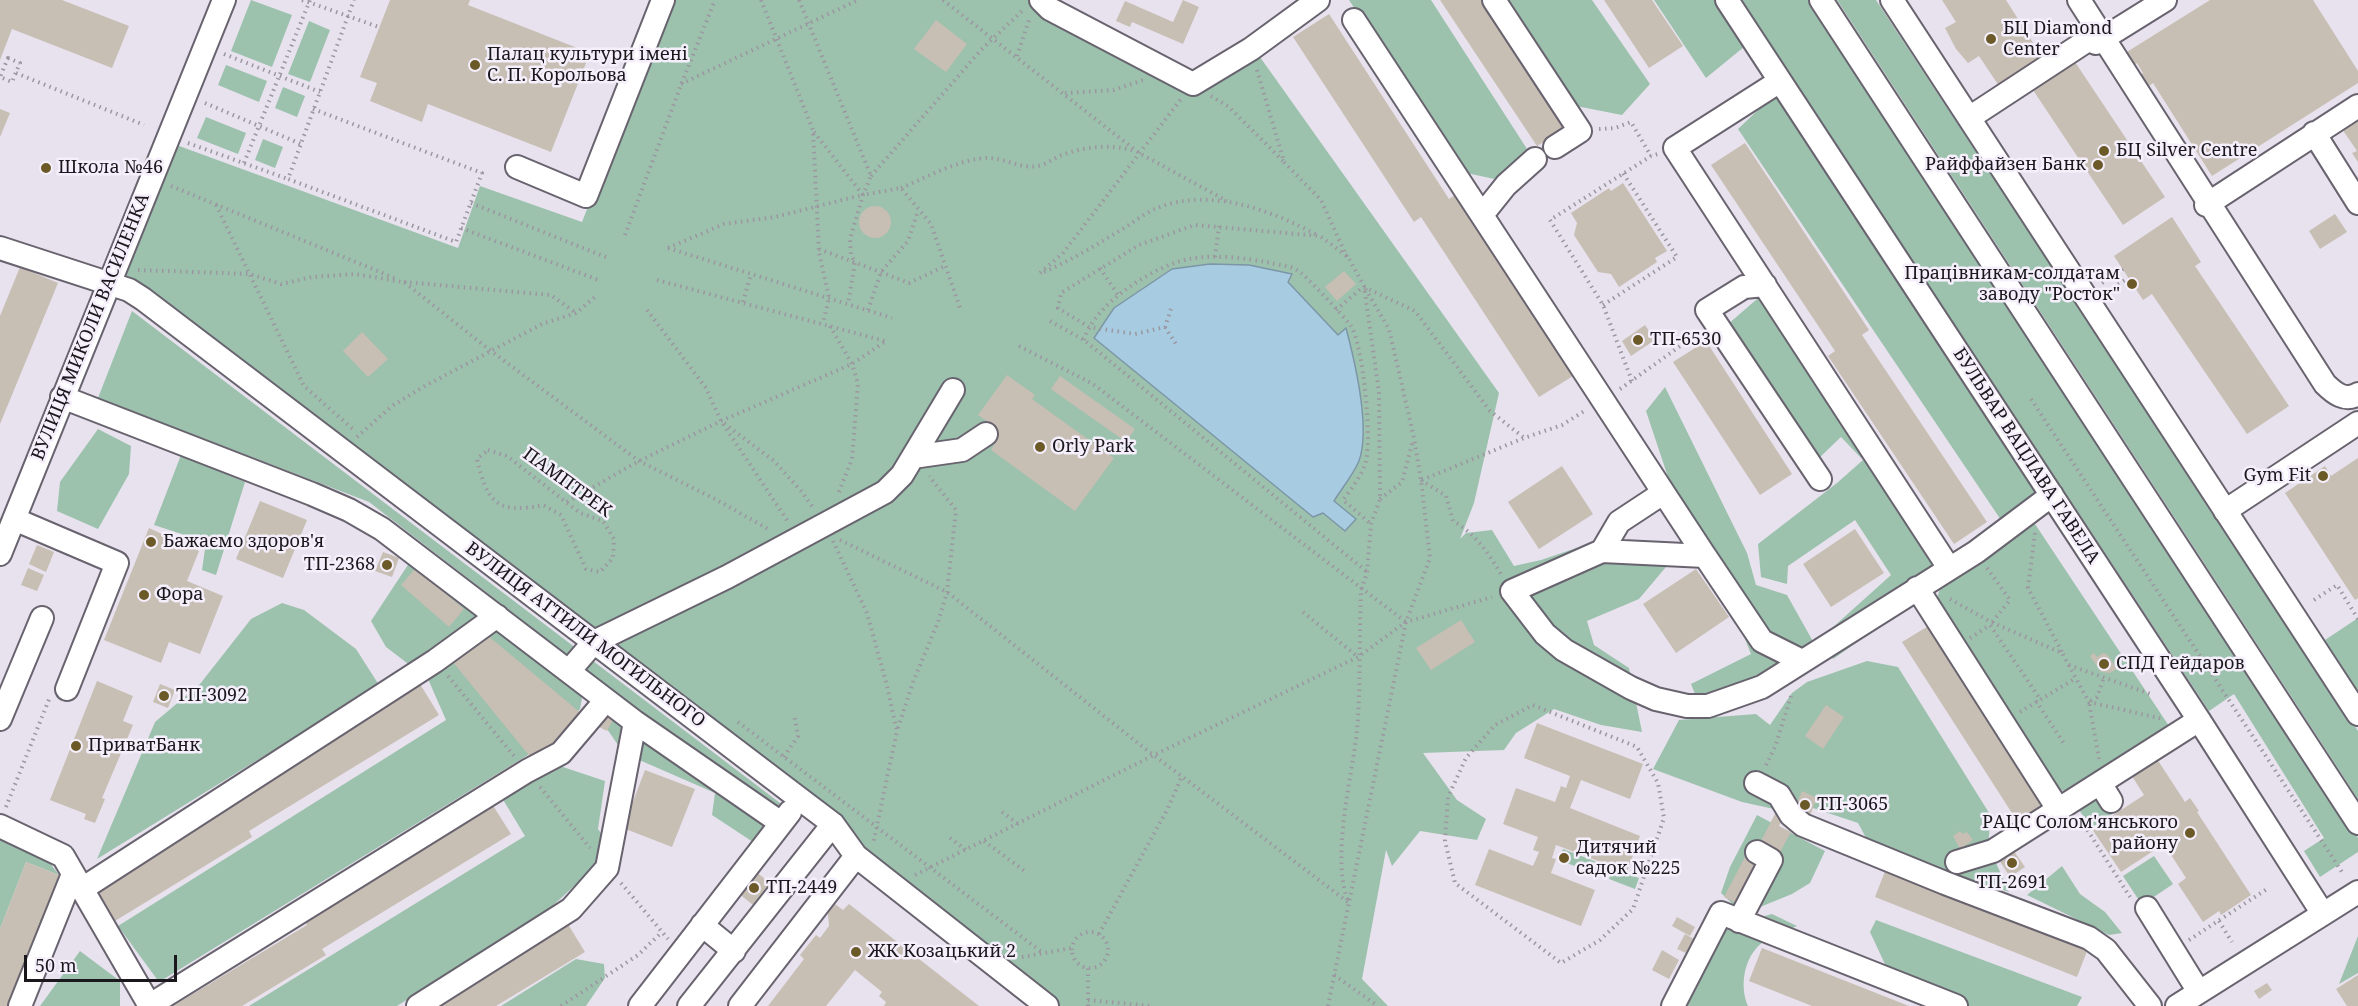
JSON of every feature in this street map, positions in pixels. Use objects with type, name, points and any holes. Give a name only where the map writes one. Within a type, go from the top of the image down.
[{"type":"street","name":"ВУЛИЦЯ МИКОЛИ ВАСИЛЕНКА","points":[[0,554],[224,0]]},
{"type":"street","points":[[517,167],[586,196],[663,0]]},
{"type":"street","points":[[1033,6],[1050,9],[1193,84],[1251,50],[1318,0]]},
{"type":"street","points":[[1494,0],[1580,131],[1555,147]]},
{"type":"street","name":"БУЛЬВАР ВАЦЛАВА ГАВЕЛА","points":[[1727,0],[2199,720],[2323,914]]},
{"type":"street","points":[[1821,0],[2358,823]]},
{"type":"street","points":[[1892,0],[2358,714]]},
{"type":"street","points":[[2079,0],[2207,204],[2325,384],[2341,396],[2353,397],[2358,393]]},
{"type":"street","points":[[1969,118],[2088,40],[2096,43],[2165,0]]},
{"type":"street","points":[[1354,20],[1762,641],[1802,661]]},
{"type":"street","points":[[1780,81],[1675,148],[1949,568]]},
{"type":"street","points":[[2207,204],[2358,106]]},
{"type":"street","points":[[2314,133],[2358,203]]},
{"type":"street","points":[[1482,215],[1506,184],[1535,159]]},
{"type":"street","name":"ВУЛИЦЯ АТТИЛИ МОГИЛЬНОГО","points":[[2,255],[129,290],[143,299],[801,798],[833,824],[856,856],[1047,1006]]},
{"type":"street","points":[[1765,285],[1744,287],[1707,310],[1820,479]]},
{"type":"street","points":[[569,671],[594,642],[796,541],[828,531],[885,492],[902,475],[953,390]]},
{"type":"street","points":[[62,397],[301,490],[349,510],[382,529],[635,722],[781,823]]},
{"type":"street","points":[[2225,511],[2358,423]]},
{"type":"street","points":[[913,457],[962,450],[986,434]]},
{"type":"street","points":[[1602,551],[1619,522],[1663,493]]},
{"type":"street","points":[[1705,556],[1602,551],[1512,591],[1545,634],[1564,650],[1631,688],[1656,699],[1687,706],[1708,706],[1762,687],[1976,552],[2052,495]]},
{"type":"street","points":[[14,519],[117,563],[66,689]]},
{"type":"street","points":[[1920,586],[2064,806]]},
{"type":"street","points":[[20,1006],[78,881],[435,661],[497,616]]},
{"type":"street","points":[[0,719],[42,618]]},
{"type":"street","points":[[2,819],[63,856],[150,1006],[527,771],[561,753],[606,700]]},
{"type":"street","points":[[1957,862],[1993,851],[2064,806],[2105,788],[2199,720]]},
{"type":"street","points":[[418,1006],[571,909],[607,868],[635,722]]},
{"type":"street","points":[[1756,783],[1779,795],[1791,815],[1803,825],[2089,938],[2106,950],[2150,1006]]},
{"type":"street","points":[[640,1006],[801,798]]},
{"type":"street","points":[[689,1006],[833,824]]},
{"type":"street","points":[[1739,921],[1771,860],[1757,852]]},
{"type":"street","points":[[740,1006],[856,856]]},
{"type":"street","points":[[2177,1006],[2358,892]]},
{"type":"street","points":[[2147,908],[2199,992]]},
{"type":"street","points":[[1672,1006],[1721,914],[1956,1006]]},
{"type":"street","points":[[702,925],[734,951]]},
{"type":"path","points":[[302,0],[379,27]]},
{"type":"path","points":[[288,179],[354,0]]},
{"type":"path","points":[[625,235],[715,0]]},
{"type":"path","points":[[761,0],[813,130],[863,195]]},
{"type":"path","points":[[799,0],[871,176]]},
{"type":"path","points":[[681,85],[858,0]]},
{"type":"path","points":[[943,0],[1139,153]]},
{"type":"path","points":[[244,163],[309,1]]},
{"type":"path","points":[[848,304],[855,262],[851,255],[850,239],[871,176],[975,57],[1033,6]]},
{"type":"path","points":[[1017,56],[1033,6]]},
{"type":"path","points":[[1251,50],[1284,162]]},
{"type":"path","points":[[223,54],[320,92]]},
{"type":"path","points":[[8,58],[20,63],[16,73],[12,82],[0,77],[8,58]]},
{"type":"path","points":[[1064,93],[1114,90],[1169,72]]},
{"type":"path","points":[[16,73],[144,125]]},
{"type":"path","points":[[1227,201],[1188,200],[1156,208],[1070,261],[1040,273],[1063,253],[1193,84],[1228,107],[1321,200],[1348,257],[1389,329],[1414,438],[1430,558],[1406,622],[1328,1006]]},
{"type":"path","points":[[204,102],[301,144]]},
{"type":"path","points":[[188,142],[456,242],[482,173],[313,110]]},
{"type":"path","points":[[1580,131],[1615,128],[1631,122],[1651,156]]},
{"type":"path","points":[[813,130],[819,249],[829,298],[823,323]]},
{"type":"path","points":[[892,318],[668,248],[724,224],[776,217],[901,188],[973,159],[1003,159],[1023,167],[1041,166],[1063,154],[1107,146],[1123,147],[1139,153],[1227,201],[1288,219],[1320,236],[1348,257]]},
{"type":"path","points":[[1675,148],[1651,156],[1550,220],[1603,305],[1632,381],[1715,322]]},
{"type":"path","points":[[1603,305],[1677,257],[1623,173]]},
{"type":"path","points":[[170,186],[404,282],[491,351],[639,461],[796,541]]},
{"type":"path","points":[[901,188],[931,224],[960,308]]},
{"type":"path","points":[[471,203],[608,258]]},
{"type":"path","points":[[216,205],[304,386],[367,441]]},
{"type":"path","points":[[868,310],[880,272],[908,241],[918,210]]},
{"type":"path","points":[[1165,327],[1135,334],[1089,327],[1058,308],[1061,293],[1139,245],[1195,225],[1320,236]]},
{"type":"path","points":[[1215,257],[1218,226]]},
{"type":"path","points":[[461,228],[601,281]]},
{"type":"path","points":[[819,249],[909,283],[945,266]]},
{"type":"path","points":[[1084,340],[1089,327],[1118,295],[1156,271],[1188,259],[1215,257],[1262,261],[1297,269],[1352,327],[1362,369],[1369,437],[1366,462],[1343,500],[1371,524]]},
{"type":"path","points":[[1100,268],[1118,295]]},
{"type":"path","points":[[2102,283],[2123,269]]},
{"type":"path","points":[[137,270],[250,274],[281,284],[312,277],[355,274],[404,282],[551,295],[576,313]]},
{"type":"path","points":[[743,302],[751,274]]},
{"type":"path","points":[[2108,291],[2128,278]]},
{"type":"path","points":[[567,502],[639,461],[721,421],[852,363],[886,341],[657,280]]},
{"type":"path","points":[[1336,310],[1364,286]]},
{"type":"path","points":[[1364,286],[1415,311],[1490,411],[1524,438]]},
{"type":"path","points":[[1349,903],[1344,892],[1341,850],[1357,729],[1361,590],[1367,573],[1371,524],[1380,499],[1379,392],[1364,286]]},
{"type":"path","points":[[342,452],[392,406],[423,387],[542,324],[576,313],[595,297]]},
{"type":"path","points":[[1165,327],[1171,309]]},
{"type":"path","points":[[1050,321],[1084,340],[1367,573]]},
{"type":"path","points":[[830,325],[852,363],[858,383],[852,459],[828,531],[947,592],[1154,755],[1349,903]]},
{"type":"path","points":[[1165,327],[1176,344]]},
{"type":"path","points":[[1019,346],[1093,384],[1406,622]]},
{"type":"path","points":[[2031,399],[2343,872]]},
{"type":"path","points":[[1421,480],[1562,425],[1602,400]]},
{"type":"path","points":[[721,421],[796,541]]},
{"type":"path","points":[[1380,499],[1402,482],[1414,438]]},
{"type":"path","name":"ПАМПТРЕК","points":[[488,450],[507,456],[567,502],[580,513],[603,521],[614,539],[613,558],[600,572],[586,569],[561,515],[543,505],[530,507],[500,505],[489,497],[477,459],[488,450]]},
{"type":"path","points":[[897,731],[947,592],[956,510],[913,457]]},
{"type":"path","points":[[914,875],[1154,755],[1358,657],[1406,622],[1512,591],[1485,549],[1468,529],[1453,521],[1446,496],[1421,480]]},
{"type":"path","points":[[2036,525],[2028,588],[2089,702],[2105,788]]},
{"type":"path","points":[[1976,552],[2010,600],[1990,625],[2040,699],[2076,678]]},
{"type":"path","points":[[2314,600],[2337,585],[2358,619]]},
{"type":"path","points":[[1920,586],[1991,622],[2062,653]]},
{"type":"path","points":[[1304,612],[1358,657]]},
{"type":"path","points":[[435,661],[681,954]]},
{"type":"path","points":[[1756,783],[1775,747],[1802,661]]},
{"type":"path","points":[[2069,665],[2153,695]]},
{"type":"path","points":[[2089,702],[2097,697],[2104,676]]},
{"type":"path","points":[[2,819],[50,696],[66,689]]},
{"type":"path","points":[[2036,701],[2065,745]]},
{"type":"path","points":[[2089,702],[2169,721]]},
{"type":"path","points":[[1533,705],[1637,747],[1658,783],[1664,818],[1633,909],[1600,940],[1561,963],[1455,883],[1445,841],[1449,798],[1466,758],[1480,741],[1495,725],[1533,705]]},
{"type":"path","points":[[784,757],[798,736],[794,714]]},
{"type":"path","points":[[729,716],[1043,953]]},
{"type":"path","points":[[1099,934],[1168,808],[1182,776]]},
{"type":"path","points":[[2064,806],[2137,907],[2147,908]]},
{"type":"path","points":[[1002,812],[1018,824]]},
{"type":"path","points":[[950,838],[966,850]]},
{"type":"path","points":[[984,841],[1026,872]]},
{"type":"path","points":[[2173,950],[2267,888]]},
{"type":"path","points":[[2219,921],[2232,942]]},
{"type":"path","points":[[561,1006],[638,955],[662,932]]},
{"type":"path","points":[[1087,932],[1099,934],[1108,945],[1106,958],[1102,964],[1088,968],[1075,959],[1072,948],[1077,938],[1087,932]]},
{"type":"path","points":[[1022,957],[1072,948]]},
{"type":"path","points":[[1088,968],[1088,1003],[1151,1006]]},
{"type":"path","points":[[1334,975],[1378,1006]]},
{"type":"green space","points":[[251,0],[292,15],[272,67],[231,51]]},
{"type":"green space","points":[[670,0],[1029,0],[1192,88],[1255,50],[1499,393],[1474,503],[1460,539],[1466,533],[1492,530],[1514,566],[1541,560],[1615,535],[1671,561],[1639,599],[1587,621],[1594,645],[1629,668],[1642,732],[1601,725],[1554,709],[1516,733],[1504,750],[1423,753],[1457,800],[1486,819],[1477,840],[1420,831],[1392,866],[1386,850],[1362,979],[1388,1006],[1050,1006],[118,284],[171,143],[458,248],[480,186],[582,222]]},
{"type":"green space","points":[[1349,0],[1431,0],[1529,152],[1499,180],[1462,172]]},
{"type":"green space","points":[[1503,0],[1592,0],[1650,84],[1622,115],[1576,106]]},
{"type":"green space","points":[[1654,0],[1721,0],[1750,42],[1706,78]]},
{"type":"green space","points":[[1741,0],[1815,0],[2358,838],[2358,852],[2320,877],[2304,851],[2324,838],[2234,694],[2209,711]]},
{"type":"green space","points":[[1837,0],[1876,0],[2358,731],[2358,799]]},
{"type":"green space","points":[[309,21],[330,30],[310,82],[288,74]]},
{"type":"green space","points":[[226,65],[267,81],[259,102],[218,85]]},
{"type":"green space","points":[[283,87],[305,96],[297,117],[275,108]]},
{"type":"green space","points":[[1775,94],[2043,500],[2005,526],[1738,129]]},
{"type":"green space","points":[[206,117],[246,133],[238,154],[197,138]]},
{"type":"green space","points":[[263,139],[283,147],[275,168],[255,160]]},
{"type":"green space","points":[[1764,293],[1955,560],[1902,611],[1833,659],[1821,638],[1891,575],[1855,520],[1788,566],[1787,584],[1761,577],[1758,544],[1863,460],[1841,437],[1818,459],[1727,325]]},
{"type":"green space","points":[[132,311],[784,806],[776,816],[369,502],[98,398]]},
{"type":"green space","points":[[1665,387],[1747,553],[1756,585],[1787,595],[1820,654],[1747,705],[1699,704],[1691,684],[1751,654],[1730,609],[1699,570],[1646,411]]},
{"type":"green space","points":[[98,429],[131,446],[129,474],[98,529],[57,511],[60,482]]},
{"type":"green space","points":[[181,455],[245,482],[216,575],[202,570],[206,542],[154,525]]},
{"type":"green space","points":[[2031,518],[2171,729],[2071,793],[2058,789],[1937,599],[1941,584]]},
{"type":"green space","points":[[421,545],[585,682],[580,709],[549,742],[159,982],[118,926],[446,720],[428,679],[386,647],[371,621]]},
{"type":"green space","points":[[282,603],[304,610],[356,649],[379,685],[97,859],[155,722],[200,684],[251,619]]},
{"type":"green space","points":[[2358,618],[2358,691],[2325,640]]},
{"type":"green space","points":[[1867,661],[1898,667],[1991,816],[1988,845],[2009,892],[1871,847],[1858,823],[1810,807],[1797,814],[1742,802],[1653,769],[1679,720],[1756,714],[1770,725],[1792,693],[1807,682]]},
{"type":"green space","points":[[613,718],[774,823],[756,844],[712,815],[715,793],[637,759],[633,767],[605,726]]},
{"type":"green space","points":[[542,760],[605,781],[598,829],[613,850],[547,911],[397,1006],[249,1006],[525,836],[499,793]]},
{"type":"green space","points":[[2091,794],[2114,813],[2091,828],[2076,805]]},
{"type":"green space","points":[[1757,815],[1825,851],[1810,883],[1792,894],[1743,914],[1721,893],[1730,867]]},
{"type":"green space","points":[[0,839],[49,862],[59,875],[26,862],[0,929]]},
{"type":"green space","points":[[1563,849],[1602,864],[1598,875],[1559,860]]},
{"type":"green space","points":[[2154,856],[2173,884],[2142,905],[2123,876]]},
{"type":"green space","points":[[2062,866],[2080,894],[2105,912],[2122,933],[2109,935],[2027,895]]},
{"type":"green space","points":[[1613,868],[1639,878],[1635,889],[1609,879]]},
{"type":"green space","points":[[1772,914],[1797,926],[1763,942],[1751,955],[1744,981],[1748,1006],[1681,1006],[1723,927]]},
{"type":"green space","points":[[1876,920],[2082,997],[2077,1006],[1964,1006],[1891,977],[1870,932]]},
{"type":"green space","points":[[2358,936],[2358,973],[2339,984]]},
{"type":"green space","points":[[80,951],[120,981],[120,1006],[40,1006]]},
{"type":"green space","points":[[576,959],[604,964],[605,978],[586,1006],[501,1006]]},
{"type":"water","points":[[1210,264],[1249,265],[1292,274],[1288,282],[1338,335],[1346,328],[1360,394],[1363,431],[1359,461],[1334,501],[1356,519],[1345,531],[1323,513],[1313,517],[1094,338],[1114,308],[1172,269]]},
{"type":"building","points":[[0,0],[62,0],[129,26],[112,68],[12,29],[0,60]]},
{"type":"building","name":"Палац культури імені С. П. Корольова","points":[[390,0],[470,0],[468,5],[590,53],[551,152],[428,104],[422,122],[370,101],[377,83],[360,77]]},
{"type":"building","points":[[1183,0],[1199,7],[1183,44],[1132,22],[1130,27],[1116,21],[1125,1],[1173,22]]},
{"type":"building","points":[[1440,0],[1488,0],[1571,125],[1537,146]]},
{"type":"building","points":[[1604,0],[1652,0],[1683,46],[1649,68]]},
{"type":"building","name":"БЦ Diamond Center","points":[[1942,0],[2006,0],[2044,60],[2001,89],[1979,56],[1968,63],[1956,49],[1945,28],[1956,22]]},
{"type":"building","points":[[2210,0],[2313,0],[2358,71],[2358,83],[2212,176],[2153,83],[2146,88],[2139,76],[2143,73],[2137,63],[2130,68],[2122,55]]},
{"type":"building","points":[[1329,14],[1449,199],[1455,195],[1573,376],[1539,397],[1421,217],[1414,222],[1293,37]]},
{"type":"building","points":[[936,20],[967,44],[946,72],[914,49]]},
{"type":"building","name":"БЦ Silver Centre","points":[[2071,56],[2165,197],[2123,225],[2029,84]]},
{"type":"building","points":[[0,109],[10,113],[0,137]]},
{"type":"building","points":[[2358,109],[2358,162],[2352,153],[2357,151],[2338,123]]},
{"type":"building","points":[[1745,143],[1869,330],[1862,335],[1987,522],[1954,544],[1828,356],[1835,351],[1711,165]]},
{"type":"building","points":[[1623,183],[1667,251],[1655,258],[1657,262],[1619,287],[1611,274],[1598,272],[1574,235],[1577,223],[1571,213],[1609,188],[1611,191]]},
{"type":"building","points":[[875,206],[886,211],[891,222],[886,233],[875,238],[864,233],[859,222],[864,211]]},
{"type":"building","points":[[2335,214],[2347,232],[2320,249],[2309,231]]},
{"type":"building","points":[[2172,217],[2201,262],[2195,266],[2289,406],[2247,434],[2152,294],[2143,300],[2114,256]]},
{"type":"building","points":[[20,267],[58,283],[0,424],[0,316]]},
{"type":"building","points":[[1344,271],[1356,284],[1337,301],[1325,287]]},
{"type":"building","name":"ТП-6530","points":[[1645,325],[1655,340],[1631,356],[1622,341]]},
{"type":"building","points":[[362,332],[388,359],[368,377],[343,351]]},
{"type":"building","points":[[1706,341],[1792,474],[1760,495],[1673,362]]},
{"type":"building","points":[[1007,375],[1035,395],[1032,399],[1114,458],[1075,511],[991,450],[994,445],[989,442],[984,428],[988,422],[978,415]]},
{"type":"building","points":[[1060,376],[1135,429],[1126,442],[1051,389]]},
{"type":"building","points":[[2358,458],[2358,598],[2355,600],[2285,493],[2325,466],[2331,476]]},
{"type":"building","points":[[1562,466],[1593,514],[1539,549],[1508,502]]},
{"type":"building","points":[[260,501],[307,520],[283,578],[236,559]]},
{"type":"building","points":[[149,528],[199,551],[187,581],[223,596],[200,654],[169,642],[161,663],[104,640]]},
{"type":"building","points":[[1855,529],[1884,573],[1831,607],[1803,564]]},
{"type":"building","points":[[37,545],[54,552],[46,572],[29,564]]},
{"type":"building","name":"ТП-2368","points":[[383,552],[399,558],[392,577],[375,571]]},
{"type":"building","points":[[28,568],[44,575],[37,591],[21,585]]},
{"type":"building","points":[[416,568],[464,609],[449,627],[401,585]]},
{"type":"building","points":[[1696,569],[1729,617],[1676,653],[1643,604]]},
{"type":"building","points":[[1461,620],[1475,642],[1431,670],[1416,648]]},
{"type":"building","points":[[1930,625],[2046,807],[2019,824],[1902,642]]},
{"type":"building","points":[[487,635],[582,714],[549,748],[532,759],[452,661]]},
{"type":"building","points":[[2094,653],[2097,657],[2103,653],[2107,654],[2117,669],[2110,673],[2101,672],[2090,656]]},
{"type":"building","points":[[97,681],[133,696],[123,721],[133,725],[102,798],[105,799],[95,823],[84,819],[86,814],[50,800]]},
{"type":"building","name":"ТП-3092","points":[[160,684],[175,690],[168,708],[153,702]]},
{"type":"building","points":[[420,684],[439,715],[249,831],[252,837],[115,921],[96,890],[234,805],[231,800]]},
{"type":"building","points":[[1826,705],[1844,717],[1823,749],[1805,736]]},
{"type":"building","points":[[602,715],[613,720],[607,731],[597,726]]},
{"type":"building","points":[[1537,723],[1643,764],[1630,799],[1581,780],[1570,808],[1640,836],[1627,872],[1556,845],[1552,858],[1556,859],[1551,873],[1595,890],[1581,926],[1475,885],[1489,849],[1533,866],[1539,852],[1533,850],[1538,837],[1503,824],[1516,788],[1555,802],[1561,786],[1566,788],[1570,776],[1524,758]]},
{"type":"building","points":[[2155,756],[2185,802],[2190,798],[2199,811],[2197,812],[2251,895],[2221,915],[2219,911],[2203,922],[2178,884],[2186,878],[2164,844],[2121,872],[2092,829],[2144,795],[2130,773]]},
{"type":"building","points":[[645,770],[695,789],[672,847],[623,828]]},
{"type":"building","name":"ТП-3065","points":[[1802,791],[1817,798],[1809,818],[1793,812]]},
{"type":"building","points":[[492,804],[511,834],[322,949],[326,955],[242,1006],[173,1006],[307,925],[303,918]]},
{"type":"building","points":[[1777,810],[1785,814],[1779,826],[1791,832],[1779,854],[1760,843]]},
{"type":"building","points":[[1960,831],[1963,834],[1967,832],[1973,840],[1960,849],[1953,836]]},
{"type":"building","name":"ТП-2691","points":[[2013,850],[2025,867],[2010,877],[1999,860]]},
{"type":"building","points":[[1746,855],[1762,864],[1740,905],[1724,897]]},
{"type":"building","points":[[26,862],[59,875],[8,1006],[0,1006],[0,929]]},
{"type":"building","points":[[1887,866],[2089,946],[2077,977],[1875,897]]},
{"type":"building","name":"ТП-2449","points":[[755,871],[770,883],[753,905],[737,892]]},
{"type":"building","name":"ЖК Козацький 2","points":[[835,904],[843,910],[849,904],[979,1006],[884,1006],[886,1002],[879,996],[882,992],[855,970],[826,1006],[768,1006],[804,959],[800,955],[816,935],[820,938],[829,926],[828,913]]},
{"type":"building","points":[[1677,917],[1695,927],[1690,936],[1672,926]]},
{"type":"building","points":[[566,921],[585,952],[496,1006],[427,1006]]},
{"type":"building","points":[[1685,934],[1694,939],[1686,953],[1677,949]]},
{"type":"building","points":[[1762,948],[1909,1006],[1812,1006],[1749,981]]},
{"type":"building","points":[[1662,950],[1679,960],[1669,979],[1652,970]]},
{"type":"building","points":[[2358,975],[2358,1006],[2347,1006],[2336,989]]},
{"type":"building","points":[[2267,983],[2272,990],[2259,999],[2254,991]]},
{"type":"place","name":"БЦ Diamond Center","points":[[1991,39]]},
{"type":"place","name":"Палац культури імені С. П. Корольова","points":[[475,65]]},
{"type":"place","name":"БЦ Silver Centre","points":[[2104,151]]},
{"type":"place","name":"Райффайзен Банк","points":[[2098,165]]},
{"type":"place","name":"Школа №46","points":[[46,168]]},
{"type":"place","name":"Працівникам-солдатам заводу \"Росток\"","points":[[2132,284]]},
{"type":"place","name":"ТП-6530","points":[[1638,340]]},
{"type":"place","name":"Orly Park","points":[[1040,447]]},
{"type":"place","name":"Gym Fit","points":[[2323,476]]},
{"type":"place","name":"Бажаємо здоров'я","points":[[151,542]]},
{"type":"place","name":"ТП-2368","points":[[387,565]]},
{"type":"place","name":"Фора","points":[[144,595]]},
{"type":"place","name":"СПД Гейдаров","points":[[2104,664]]},
{"type":"place","name":"ТП-3092","points":[[164,696]]},
{"type":"place","name":"ПриватБанк","points":[[76,746]]},
{"type":"place","name":"ТП-3065","points":[[1805,805]]},
{"type":"place","name":"РАЦС Солом'янського району","points":[[2190,833]]},
{"type":"place","name":"Дитячий садок №225","points":[[1564,858]]},
{"type":"place","name":"ТП-2691","points":[[2012,863]]},
{"type":"place","name":"ТП-2449","points":[[754,888]]},
{"type":"place","name":"ЖК Козацький 2","points":[[856,952]]}]
